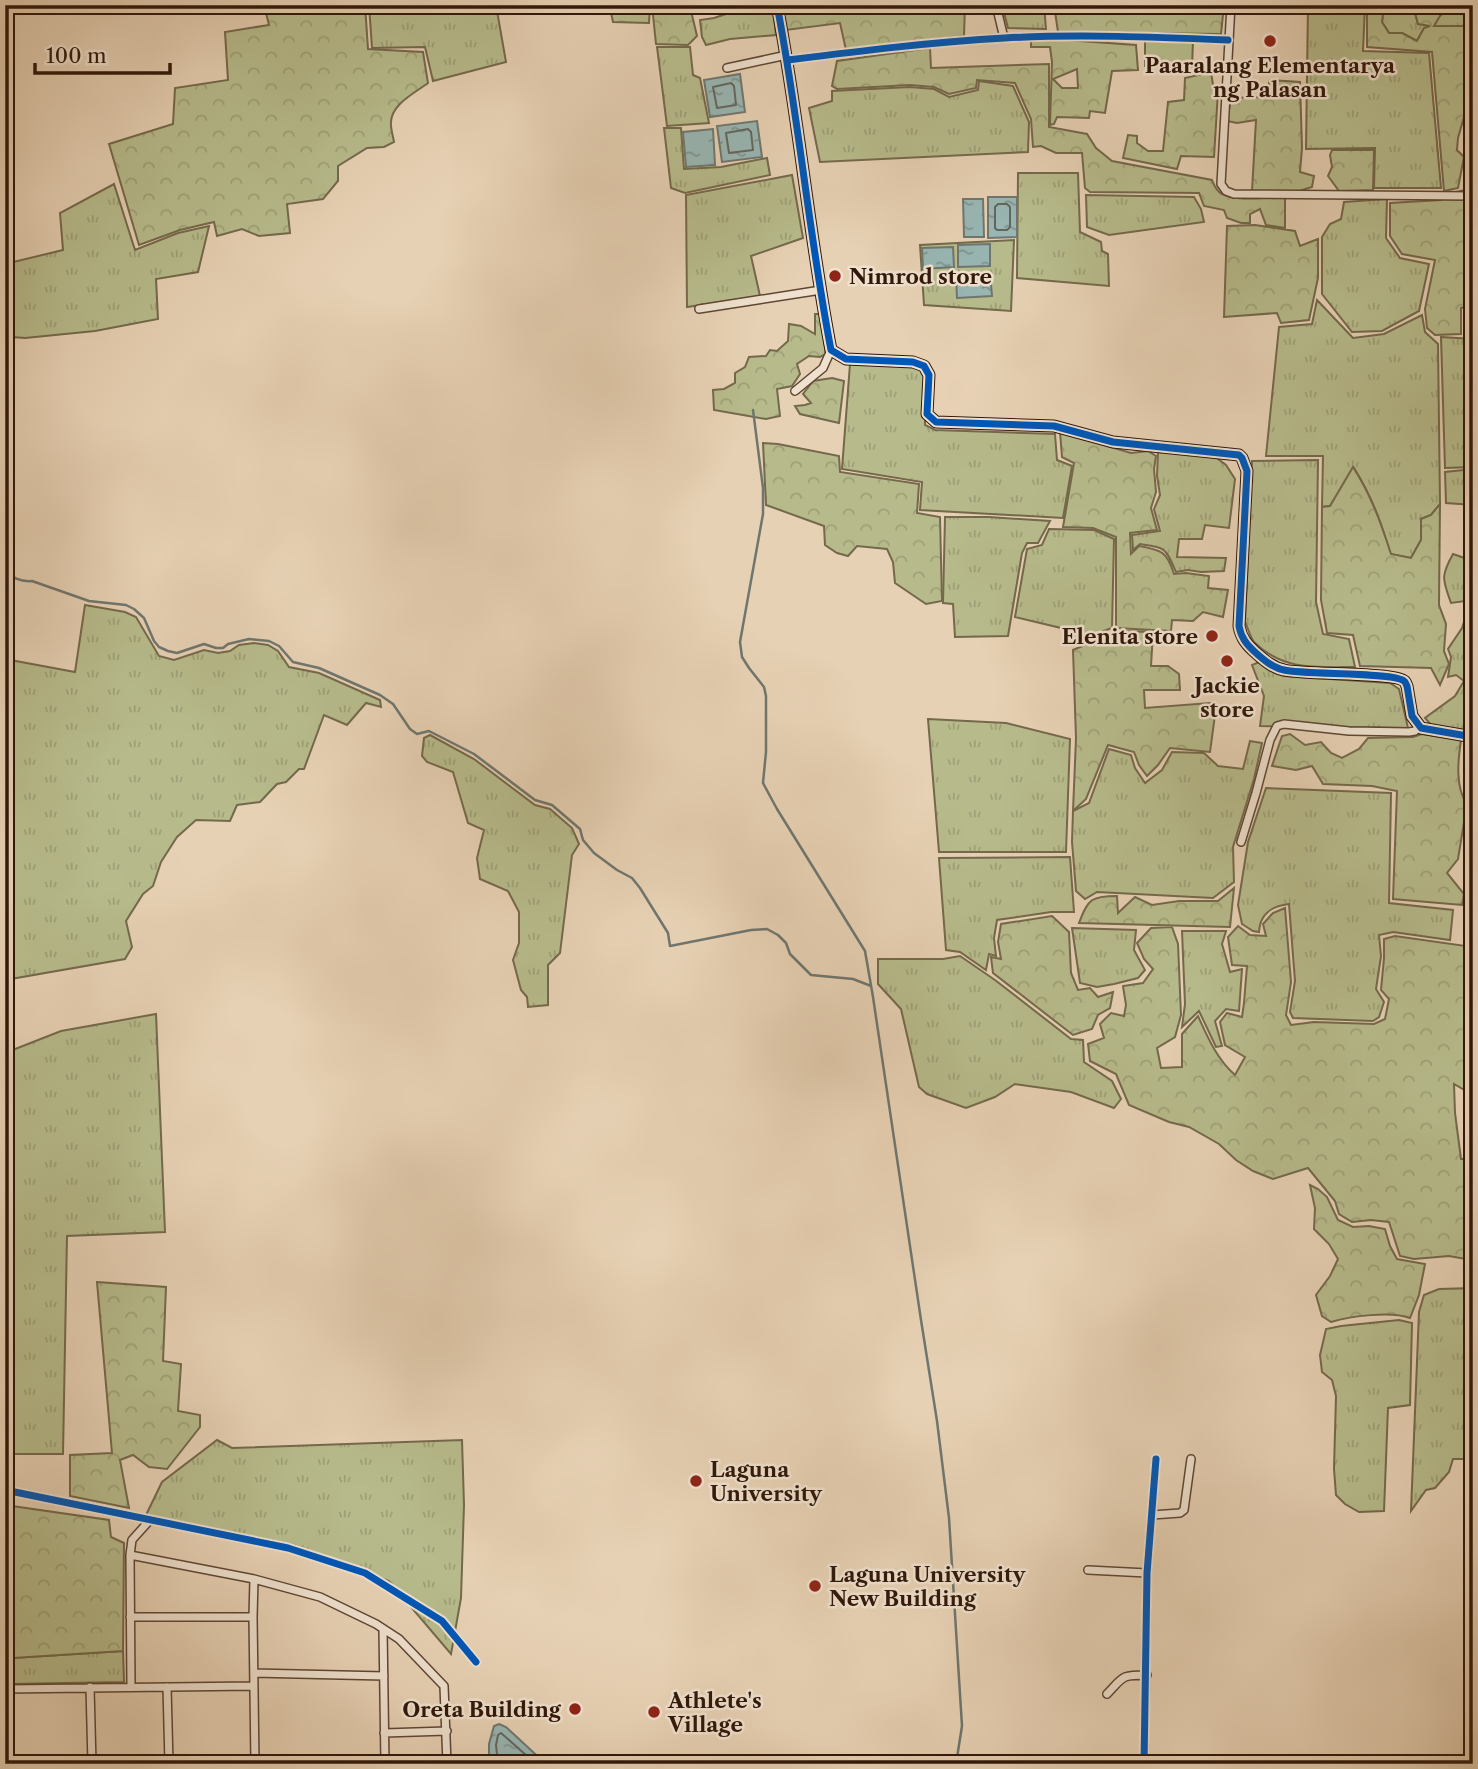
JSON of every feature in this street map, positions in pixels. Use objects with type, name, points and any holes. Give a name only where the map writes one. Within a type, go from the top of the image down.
[{"type":"street","points":[[778,5],[831,350],[823,368],[794,391]]},
{"type":"street","points":[[996,5],[1004,38]]},
{"type":"street","points":[[1231,5],[1220,184],[1226,191],[1234,194],[1473,196]]},
{"type":"street","points":[[727,68],[787,57],[1004,38],[1228,40]]},
{"type":"street","points":[[699,309],[821,290]]},
{"type":"street","points":[[831,350],[846,359],[914,362],[924,366],[929,375],[927,414],[936,422],[1054,426],[1113,442],[1239,455],[1247,471],[1240,626],[1245,643],[1280,670],[1404,680],[1412,716],[1419,726],[1428,730],[1473,737]]},
{"type":"street","points":[[1241,842],[1270,740],[1278,726],[1284,724],[1349,731],[1411,732],[1419,726]]},
{"type":"street","points":[[1144,1764],[1147,1573],[1156,1459]]},
{"type":"street","points":[[1152,1516],[1180,1513],[1184,1510],[1191,1459]]},
{"type":"street","points":[[5,1490],[288,1548],[365,1573],[442,1621],[476,1662]]},
{"type":"street","points":[[131,1687],[130,1555],[132,1540],[150,1520]]},
{"type":"street","points":[[130,1555],[254,1579],[320,1597],[399,1639],[444,1686],[447,1764]]},
{"type":"street","points":[[1088,1570],[1147,1573]]},
{"type":"street","points":[[254,1579],[255,1762],[385,1762],[383,1629]]},
{"type":"street","points":[[130,1617],[253,1616]]},
{"type":"street","points":[[254,1673],[384,1676]]},
{"type":"street","points":[[1107,1694],[1124,1676],[1147,1675]]},
{"type":"street","points":[[5,1689],[253,1686]]},
{"type":"street","points":[[90,1687],[92,1764]]},
{"type":"street","points":[[167,1687],[169,1764]]},
{"type":"street","points":[[384,1733],[447,1731]]},
{"type":"street","points":[[5,1737],[6,1764]]},
{"type":"green space","points":[[264,5],[365,5],[368,49],[423,52],[428,83],[404,100],[394,111],[391,125],[394,142],[384,147],[367,148],[338,166],[338,181],[323,199],[287,204],[290,233],[259,236],[242,229],[217,236],[214,222],[180,230],[139,245],[109,144],[173,124],[175,88],[228,80],[225,32],[269,25]]},
{"type":"green space","points":[[369,5],[496,5],[506,62],[433,81],[425,47],[372,48]]},
{"type":"green space","points":[[594,5],[650,5],[649,23],[613,22],[611,13],[601,13]]},
{"type":"green space","points":[[652,5],[692,5],[697,36],[688,45],[656,44]]},
{"type":"green space","points":[[781,5],[965,5],[964,36],[846,50],[840,23],[786,30]]},
{"type":"green space","points":[[1002,5],[1044,5],[1046,29],[1008,28]]},
{"type":"green space","points":[[1054,5],[1224,5],[1221,34],[1058,32]]},
{"type":"green space","points":[[1308,5],[1365,5],[1363,51],[1429,53],[1441,188],[1374,188],[1375,148],[1306,149]]},
{"type":"green space","points":[[1367,5],[1384,5],[1382,22],[1389,33],[1402,33],[1417,41],[1424,28],[1430,26],[1418,24],[1415,5],[1452,5],[1434,26],[1473,26],[1473,114],[1464,117],[1458,138],[1457,150],[1464,157],[1458,188],[1444,191],[1432,52],[1367,47]]},
{"type":"green space","points":[[1384,5],[1415,5],[1418,24],[1452,5],[1466,5],[1473,9],[1473,26],[1424,28],[1417,41],[1402,33],[1389,33],[1382,22]]},
{"type":"green space","points":[[773,8],[776,35],[730,39],[706,45],[702,37],[700,20]]},
{"type":"green space","points":[[1031,40],[1136,45],[1138,70],[1112,71],[1105,113],[1090,111],[1089,118],[1057,117],[1054,124],[1050,125],[1050,47],[1031,47]],"holes":[[[1077,69],[1078,88],[1062,88],[1053,79]]]},
{"type":"green space","points":[[1145,41],[1193,41],[1192,67],[1145,66]]},
{"type":"green space","points":[[657,47],[690,47],[693,75],[700,78],[709,123],[667,126]]},
{"type":"green space","points":[[930,48],[931,68],[1049,64],[1049,127],[1087,134],[1096,148],[1112,161],[1212,180],[1218,191],[1228,196],[1285,197],[1285,228],[1266,225],[1260,209],[1250,214],[1250,223],[1227,218],[1224,210],[1204,206],[1199,193],[1090,192],[1085,188],[1082,153],[1056,153],[1041,146],[1033,147],[1031,119],[1015,83],[977,80],[976,88],[949,94],[934,87],[910,85],[837,89],[832,86],[837,61]]},
{"type":"green space","points":[[1211,72],[1214,91],[1218,91],[1214,157],[1181,156],[1177,169],[1123,158],[1128,135],[1137,136],[1137,143],[1148,151],[1163,151],[1168,102],[1184,100],[1185,78]]},
{"type":"green space","points":[[1270,80],[1300,82],[1300,172],[1314,176],[1312,187],[1296,192],[1252,191],[1256,120],[1237,123],[1227,121],[1231,98],[1265,97]]},
{"type":"green space","points":[[979,81],[1013,86],[1029,122],[1028,152],[820,162],[809,108],[832,101],[832,91],[910,87],[934,89],[949,97],[978,90]]},
{"type":"green space","points":[[664,128],[681,128],[684,169],[721,167],[767,158],[770,175],[685,193],[671,188]]},
{"type":"green space","points":[[1332,150],[1374,150],[1373,190],[1339,191],[1328,176],[1332,167]]},
{"type":"green space","points":[[1018,173],[1078,173],[1080,232],[1101,242],[1102,251],[1108,254],[1109,286],[1017,278]]},
{"type":"green space","points":[[792,175],[803,238],[751,256],[760,296],[687,307],[686,195]]},
{"type":"green space","points":[[114,184],[135,250],[178,233],[209,226],[198,272],[156,279],[158,319],[95,331],[12,337],[5,296],[5,264],[63,250],[60,213]]},
{"type":"green space","points":[[1473,187],[1473,305],[1461,308],[1461,334],[1435,335],[1427,328],[1425,309],[1435,260],[1402,254],[1390,236],[1390,203],[1441,200],[1452,193]]},
{"type":"green space","points":[[1086,195],[1194,197],[1204,222],[1109,235],[1087,227]]},
{"type":"green space","points":[[1387,199],[1386,238],[1400,258],[1429,264],[1419,311],[1382,331],[1352,332],[1322,294],[1322,237],[1330,224],[1341,219],[1344,202]]},
{"type":"green space","points":[[1255,225],[1295,231],[1300,246],[1318,239],[1318,278],[1309,320],[1281,323],[1277,313],[1224,317],[1227,226]]},
{"type":"green space","points":[[1014,240],[1011,311],[924,305],[920,245]]},
{"type":"green space","points":[[1317,300],[1353,338],[1384,334],[1422,315],[1425,332],[1438,344],[1440,504],[1431,515],[1421,519],[1421,540],[1411,558],[1390,554],[1375,509],[1354,468],[1330,506],[1322,507],[1323,456],[1266,456],[1279,327],[1312,324]]},
{"type":"green space","points":[[815,314],[820,314],[826,354],[820,357],[809,356],[797,364],[800,374],[792,386],[777,389],[780,416],[766,419],[714,410],[713,390],[724,389],[735,383],[735,373],[745,367],[749,357],[766,356],[770,350],[777,351],[788,341],[789,324],[801,326],[815,334]]},
{"type":"green space","points":[[1441,337],[1473,339],[1473,467],[1445,468]]},
{"type":"green space","points":[[850,364],[908,365],[920,368],[925,375],[925,425],[935,430],[1055,434],[1057,460],[1072,466],[1063,518],[920,510],[922,482],[842,469]]},
{"type":"green space","points":[[832,378],[844,381],[839,423],[800,414],[795,406],[811,403],[803,394],[813,381]]},
{"type":"green space","points":[[1060,432],[1131,453],[1148,451],[1156,456],[1156,492],[1151,508],[1157,530],[1130,533],[1131,554],[1139,546],[1153,549],[1166,556],[1174,574],[1209,576],[1208,588],[1228,590],[1223,617],[1203,612],[1193,621],[1172,620],[1171,631],[1116,628],[1116,537],[1093,528],[1063,527],[1074,463],[1062,457]]},
{"type":"green space","points":[[763,443],[839,456],[840,472],[919,484],[917,513],[940,517],[942,601],[926,604],[895,583],[893,562],[887,549],[857,546],[848,556],[837,553],[825,545],[824,526],[766,505]]},
{"type":"green space","points":[[1158,452],[1214,456],[1226,465],[1235,479],[1229,528],[1205,525],[1202,539],[1179,539],[1177,557],[1226,558],[1224,571],[1176,572],[1164,550],[1140,544],[1133,550],[1132,535],[1160,531],[1154,509],[1160,495],[1157,476]]},
{"type":"green space","points":[[1318,460],[1316,602],[1323,634],[1349,639],[1355,667],[1289,663],[1254,642],[1245,622],[1252,461]]},
{"type":"green space","points":[[1353,467],[1375,509],[1391,554],[1411,558],[1421,540],[1421,519],[1431,515],[1440,504],[1439,605],[1446,624],[1444,651],[1449,664],[1440,685],[1431,668],[1360,666],[1353,635],[1327,633],[1321,600],[1322,507],[1330,506]]},
{"type":"green space","points":[[1473,469],[1473,505],[1446,503],[1445,472]]},
{"type":"green space","points":[[945,517],[1050,521],[1038,543],[1027,543],[1022,553],[1008,636],[955,637],[953,604],[943,603]]},
{"type":"green space","points":[[1049,529],[1094,530],[1114,539],[1112,628],[1073,642],[1065,629],[1015,617],[1027,549],[1042,545]]},
{"type":"green space","points":[[1453,554],[1473,561],[1473,600],[1451,603],[1444,578]]},
{"type":"green space","points":[[85,605],[125,612],[136,617],[159,656],[174,660],[204,650],[218,653],[230,651],[239,645],[268,645],[278,651],[289,667],[319,673],[380,700],[381,707],[366,703],[347,725],[324,715],[304,769],[299,769],[286,782],[277,784],[260,802],[237,805],[230,821],[196,820],[177,837],[161,862],[153,886],[143,894],[126,921],[132,947],[125,959],[5,980],[5,659],[75,672]]},
{"type":"green space","points":[[1473,614],[1473,733],[1432,726],[1425,718],[1455,696],[1464,681],[1456,675],[1448,677],[1451,657],[1448,649],[1462,628],[1466,616]]},
{"type":"green space","points":[[1118,631],[1153,632],[1151,666],[1168,666],[1179,674],[1180,690],[1144,690],[1145,708],[1210,703],[1215,715],[1210,752],[1170,748],[1147,776],[1134,752],[1108,745],[1086,799],[1073,811],[1076,738],[1073,650]]},
{"type":"green space","points":[[1259,662],[1284,676],[1390,683],[1399,689],[1408,728],[1260,726],[1264,696],[1252,665]]},
{"type":"green space","points":[[928,719],[1006,723],[1070,739],[1066,852],[939,852]]},
{"type":"green space","points":[[1290,734],[1305,745],[1321,742],[1331,753],[1342,758],[1359,749],[1368,738],[1413,737],[1422,734],[1461,740],[1459,782],[1467,804],[1458,859],[1447,873],[1464,894],[1462,905],[1393,899],[1397,791],[1372,786],[1323,784],[1312,766],[1296,770],[1272,766],[1282,736]]},
{"type":"green space","points":[[430,735],[474,759],[535,805],[550,809],[572,828],[579,844],[572,855],[560,953],[548,965],[548,1005],[528,1007],[513,960],[519,943],[519,912],[508,891],[480,879],[477,858],[484,830],[468,823],[453,772],[427,762],[422,756],[424,738]]},
{"type":"green space","points":[[1250,741],[1262,743],[1233,847],[1234,882],[1213,898],[1097,892],[1085,899],[1076,891],[1072,842],[1073,811],[1089,803],[1109,749],[1131,755],[1135,768],[1145,783],[1162,770],[1172,752],[1204,753],[1218,766],[1243,769]]},
{"type":"green space","points":[[1266,788],[1391,793],[1389,903],[1453,910],[1450,940],[1393,932],[1379,935],[1381,956],[1376,989],[1384,1002],[1379,1017],[1373,1021],[1293,1018],[1290,1012],[1295,981],[1289,904],[1264,915],[1259,932],[1242,924],[1238,905],[1248,842]]},
{"type":"green space","points":[[1070,857],[1074,912],[1051,912],[997,920],[994,938],[996,956],[989,954],[986,970],[960,952],[946,950],[939,858]]},
{"type":"green space","points":[[1234,888],[1230,927],[1079,923],[1088,904],[1096,898],[1117,896],[1118,913],[1135,897],[1152,905],[1179,901],[1218,901]]},
{"type":"green space","points":[[1285,908],[1291,982],[1286,1015],[1291,1025],[1314,1022],[1374,1024],[1385,1019],[1389,999],[1381,990],[1384,939],[1395,936],[1473,947],[1473,1095],[1454,1084],[1461,1159],[1473,1159],[1471,1260],[1449,1256],[1414,1259],[1400,1256],[1389,1222],[1352,1222],[1339,1214],[1335,1201],[1308,1168],[1273,1179],[1253,1171],[1219,1144],[1189,1127],[1169,1122],[1129,1105],[1116,1074],[1090,1061],[1088,1044],[1104,1038],[1100,1024],[1111,1013],[1124,1016],[1126,1005],[1123,986],[1143,983],[1153,969],[1144,959],[1137,943],[1151,928],[1172,927],[1178,944],[1181,1015],[1175,1037],[1157,1048],[1161,1068],[1182,1067],[1182,1034],[1198,1016],[1218,1055],[1235,1075],[1245,1057],[1225,1045],[1220,1022],[1227,1013],[1242,1017],[1247,966],[1232,965],[1228,937],[1238,926],[1250,935],[1266,936],[1263,924],[1273,913]]},
{"type":"green space","points":[[1052,916],[1069,932],[1071,973],[1078,990],[1090,988],[1098,997],[1113,992],[1110,1008],[1098,1015],[1092,1029],[1073,1035],[993,973],[991,957],[1001,959],[998,942],[1001,924]]},
{"type":"green space","points":[[1072,928],[1136,930],[1134,950],[1145,970],[1138,978],[1114,984],[1097,987],[1080,983]]},
{"type":"green space","points":[[1182,931],[1226,931],[1222,944],[1230,972],[1242,969],[1239,1011],[1226,1009],[1215,1021],[1222,1046],[1216,1047],[1199,1011],[1182,1027],[1185,1004]]},
{"type":"green space","points":[[960,956],[1071,1039],[1083,1040],[1084,1062],[1112,1081],[1121,1099],[1114,1108],[1071,1092],[1015,1084],[995,1097],[966,1108],[927,1094],[919,1087],[901,1009],[878,984],[878,959],[943,959]]},
{"type":"green space","points":[[156,1014],[165,1232],[67,1236],[63,1454],[12,1454],[11,1483],[5,1481],[5,1053],[61,1031]]},
{"type":"green space","points":[[1310,1185],[1327,1197],[1338,1220],[1353,1227],[1385,1229],[1397,1259],[1425,1264],[1419,1295],[1410,1318],[1371,1315],[1331,1322],[1322,1316],[1316,1295],[1338,1259],[1329,1244],[1314,1229],[1315,1208]]},
{"type":"green space","points":[[97,1282],[166,1287],[163,1361],[181,1364],[178,1411],[200,1415],[200,1427],[167,1469],[149,1467],[133,1455],[120,1460],[129,1508],[70,1496],[70,1455],[112,1453]]},
{"type":"green space","points":[[1473,1288],[1473,1459],[1453,1459],[1449,1472],[1435,1488],[1426,1490],[1411,1511],[1419,1312],[1424,1295],[1439,1289]]},
{"type":"green space","points":[[1399,1320],[1412,1323],[1410,1405],[1388,1408],[1384,1511],[1359,1512],[1336,1495],[1336,1396],[1332,1380],[1322,1372],[1320,1355],[1326,1329]]},
{"type":"green space","points":[[217,1440],[232,1448],[462,1440],[464,1505],[461,1598],[451,1654],[389,1581],[294,1545],[146,1515],[162,1482]]},
{"type":"green space","points":[[12,1506],[109,1520],[111,1537],[124,1543],[123,1651],[13,1658]]},
{"type":"green space","points":[[123,1651],[124,1682],[11,1684],[13,1658]]},
{"type":"water","points":[[740,74],[745,112],[710,117],[704,80]]},
{"type":"water","points":[[757,121],[762,157],[722,162],[717,126]]},
{"type":"water","points":[[713,129],[715,165],[686,167],[683,132]]},
{"type":"water","points":[[988,197],[1017,197],[1017,237],[988,238]]},
{"type":"water","points":[[963,199],[983,199],[984,237],[964,237]]},
{"type":"water","points":[[990,244],[990,266],[958,267],[958,245]]},
{"type":"water","points":[[953,247],[954,267],[923,269],[922,248]]},
{"type":"water","points":[[990,273],[992,296],[957,298],[956,276]]},
{"type":"water","points":[[499,1724],[506,1727],[546,1764],[494,1764],[489,1759],[489,1744],[494,1726]]},
{"type":"waterway","points":[[753,410],[763,488],[763,514],[740,642],[742,657],[764,687],[766,696],[763,783],[865,951],[937,1421],[949,1518],[962,1726],[956,1764]]},
{"type":"waterway","points":[[5,570],[17,579],[32,581],[89,601],[126,605],[144,618],[154,641],[168,651],[177,653],[204,644],[223,648],[228,644],[249,639],[269,641],[279,646],[293,662],[319,668],[380,695],[393,704],[410,729],[417,734],[429,731],[474,754],[535,800],[552,805],[580,829],[583,840],[594,853],[632,878],[640,888],[668,933],[670,946],[767,929],[786,943],[790,954],[811,975],[853,979],[871,986]]},
{"type":"cycle path","points":[[777,5],[831,350],[846,359],[913,362],[924,366],[929,375],[927,414],[936,422],[1054,426],[1113,442],[1239,455],[1247,471],[1239,626],[1247,644],[1269,663],[1284,670],[1397,678],[1406,683],[1412,716],[1421,728],[1473,737]]},
{"type":"cycle path","points":[[788,60],[923,44],[1005,38],[1089,36],[1228,40]]},
{"type":"cycle path","points":[[1144,1764],[1147,1573],[1156,1459]]},
{"type":"cycle path","points":[[5,1490],[288,1548],[365,1573],[442,1621],[476,1662]]},
{"type":"place","name":"Paaralang Elementarya ng Palasan","points":[[1270,41]]},
{"type":"place","name":"Nimrod store","points":[[835,276]]},
{"type":"place","name":"Elenita store","points":[[1212,636]]},
{"type":"place","name":"Jackie store","points":[[1227,661]]},
{"type":"place","name":"Laguna University","points":[[696,1481]]},
{"type":"place","name":"Laguna University New Building","points":[[815,1586]]},
{"type":"place","name":"Oreta Building","points":[[575,1709]]},
{"type":"place","name":"Athlete's Village","points":[[654,1712]]}]
